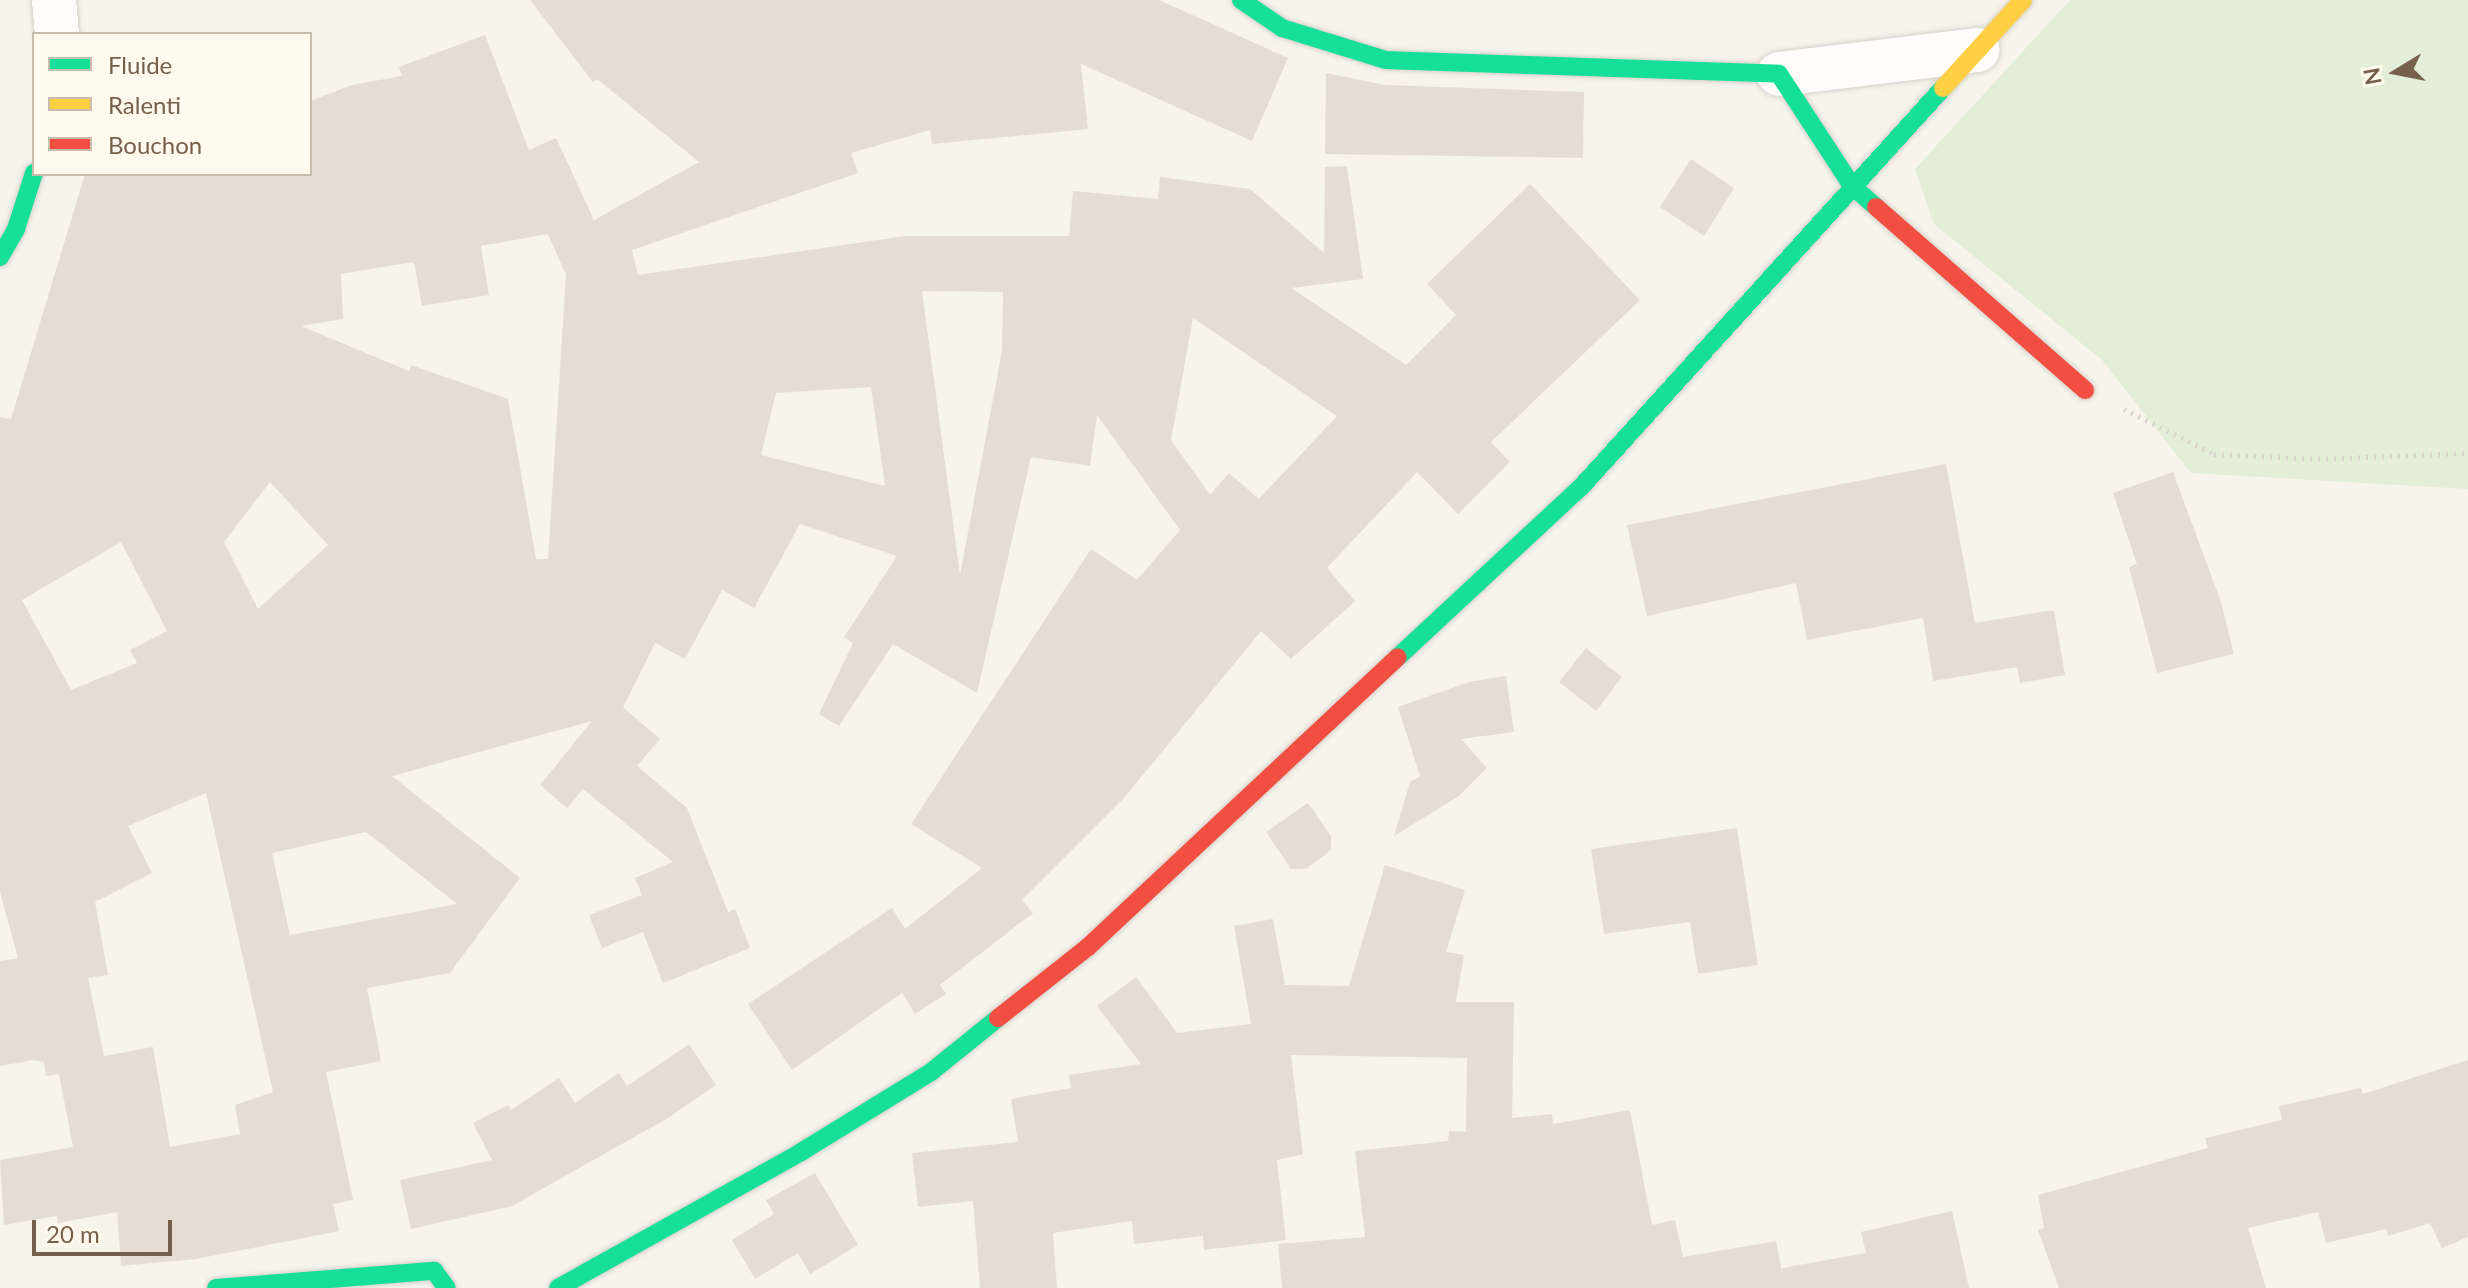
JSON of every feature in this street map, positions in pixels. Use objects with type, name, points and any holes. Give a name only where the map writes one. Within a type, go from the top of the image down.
[{"type":"street","points":[[54,0],[57,32]]},
{"type":"street","points":[[1241,0],[1282,28],[1386,60],[1779,74],[1978,50]]},
{"type":"street","points":[[558,1288],[733,1192],[931,1072],[1088,947],[1582,486],[2023,0]]},
{"type":"street","points":[[1779,74],[1852,186],[2085,390]]},
{"type":"street","points":[[0,257],[16,229],[33,176]]},
{"type":"street","points":[[216,1288],[434,1271],[447,1288]]},
{"type":"path","points":[[2085,390],[2214,454],[2318,459],[2468,453]]},
{"type":"green space","points":[[2070,0],[2468,0],[2468,489],[2191,473],[2102,360],[1934,224],[1915,169]]},
{"type":"building","points":[[530,0],[1159,0],[1288,58],[1252,141],[1081,64],[1088,129],[932,144],[930,130],[851,153],[858,173],[632,250],[638,275],[905,236],[1069,236],[1073,191],[1158,199],[1160,177],[1250,189],[1324,253],[1325,167],[1347,166],[1363,279],[1291,288],[1406,365],[1456,315],[1427,284],[1530,184],[1640,300],[1491,442],[1510,462],[1458,514],[1417,472],[1327,568],[1355,601],[1291,659],[1261,631],[1124,798],[1022,900],[1033,913],[940,985],[946,994],[915,1014],[902,993],[792,1070],[748,1004],[892,908],[905,929],[982,868],[911,824],[1091,549],[1137,580],[1180,530],[1097,415],[1090,466],[1031,457],[977,693],[893,644],[839,726],[819,714],[853,643],[844,637],[897,556],[800,524],[754,608],[722,590],[685,659],[655,643],[623,707],[660,739],[637,766],[687,808],[728,912],[735,909],[750,948],[663,983],[643,932],[602,948],[589,915],[642,895],[635,878],[673,862],[583,789],[567,808],[540,785],[592,721],[392,776],[520,878],[450,973],[367,988],[381,1061],[326,1072],[353,1200],[333,1204],[339,1231],[196,1259],[121,1266],[117,1212],[58,1223],[57,1216],[4,1225],[0,1160],[73,1147],[59,1074],[46,1076],[44,1062],[34,1060],[0,1066],[0,961],[18,958],[0,892],[0,417],[11,419],[84,176],[312,176],[312,100],[352,85],[402,76],[399,67],[485,35],[529,150],[556,138],[594,220],[699,162],[597,79],[593,82]],"holes":[[[548,234],[566,275],[548,559],[536,559],[508,399],[411,365],[409,371],[301,326],[343,319],[341,274],[414,262],[422,306],[489,295],[481,246]],[[922,291],[1003,292],[1002,351],[960,575]],[[1193,318],[1337,416],[1259,499],[1229,473],[1210,495],[1171,440]],[[871,387],[885,486],[761,455],[776,393]],[[270,482],[328,545],[258,609],[224,542]],[[121,542],[167,631],[130,650],[137,663],[71,690],[22,600]],[[206,793],[273,1092],[235,1105],[240,1134],[170,1147],[153,1047],[104,1056],[88,978],[108,975],[95,902],[152,873],[128,826]],[[366,832],[457,904],[290,935],[272,853]]]},
{"type":"building","points":[[1326,73],[1385,85],[1584,92],[1583,158],[1325,154]]},
{"type":"building","points":[[1691,159],[1734,188],[1704,236],[1660,207]]},
{"type":"building","points":[[1946,464],[1975,623],[2054,610],[2065,675],[2020,683],[2017,667],[1933,681],[1923,618],[1807,640],[1796,583],[1647,616],[1627,525]]},
{"type":"building","points":[[2173,472],[2221,602],[2234,654],[2157,673],[2129,567],[2137,564],[2113,493]]},
{"type":"building","points":[[1586,648],[1622,677],[1596,711],[1559,682]]},
{"type":"building","points":[[1506,676],[1514,732],[1461,739],[1487,768],[1459,796],[1394,836],[1410,782],[1420,776],[1398,707],[1469,682]]},
{"type":"building","points":[[1308,803],[1331,836],[1331,850],[1306,869],[1291,869],[1266,832]]},
{"type":"building","points":[[1737,828],[1758,965],[1698,974],[1690,922],[1604,934],[1591,849]]},
{"type":"building","points":[[1385,865],[1465,890],[1446,952],[1464,955],[1456,1002],[1514,1002],[1512,1118],[1552,1114],[1553,1124],[1630,1110],[1652,1225],[1675,1220],[1683,1257],[1776,1241],[1783,1277],[1782,1268],[1866,1253],[1861,1232],[1952,1211],[1969,1288],[1282,1288],[1278,1244],[1365,1237],[1355,1151],[1448,1141],[1449,1131],[1466,1132],[1467,1058],[1291,1055],[1303,1154],[1277,1160],[1286,1240],[1204,1250],[1203,1236],[1134,1244],[1132,1221],[1053,1233],[1057,1288],[980,1288],[973,1201],[918,1207],[912,1153],[1018,1142],[1011,1099],[1071,1088],[1069,1075],[1141,1064],[1097,1006],[1136,977],[1177,1033],[1251,1024],[1234,926],[1273,919],[1285,985],[1349,986]]},
{"type":"building","points":[[689,1044],[716,1085],[668,1118],[512,1206],[411,1229],[400,1180],[492,1160],[473,1123],[508,1105],[511,1110],[559,1078],[575,1103],[619,1073],[627,1086]]},
{"type":"building","points":[[2468,1060],[2468,1237],[2442,1248],[2430,1223],[2388,1236],[2386,1229],[2326,1243],[2318,1212],[2248,1228],[2266,1288],[2059,1288],[2038,1230],[2044,1228],[2038,1195],[2208,1148],[2205,1138],[2282,1120],[2279,1106],[2361,1088],[2363,1094]]},
{"type":"building","points":[[815,1173],[858,1245],[810,1274],[798,1253],[755,1279],[732,1240],[774,1214],[766,1200]]},
{"type":"traffic: fast","points":[[1241,0],[1282,28],[1386,60],[1779,74],[1852,186],[1876,207]]},
{"type":"traffic: fast","points":[[1398,657],[1582,486],[1943,88]]},
{"type":"traffic: fast","points":[[0,257],[16,229],[33,176]]},
{"type":"traffic: fast","points":[[558,1288],[801,1152],[931,1072],[998,1018]]},
{"type":"traffic: fast","points":[[216,1288],[434,1271],[447,1288]]},
{"type":"traffic: slow","points":[[1943,88],[2023,0]]},
{"type":"traffic: jam","points":[[1876,207],[2085,390]]},
{"type":"traffic: jam","points":[[998,1018],[1088,947],[1398,657]]}]
